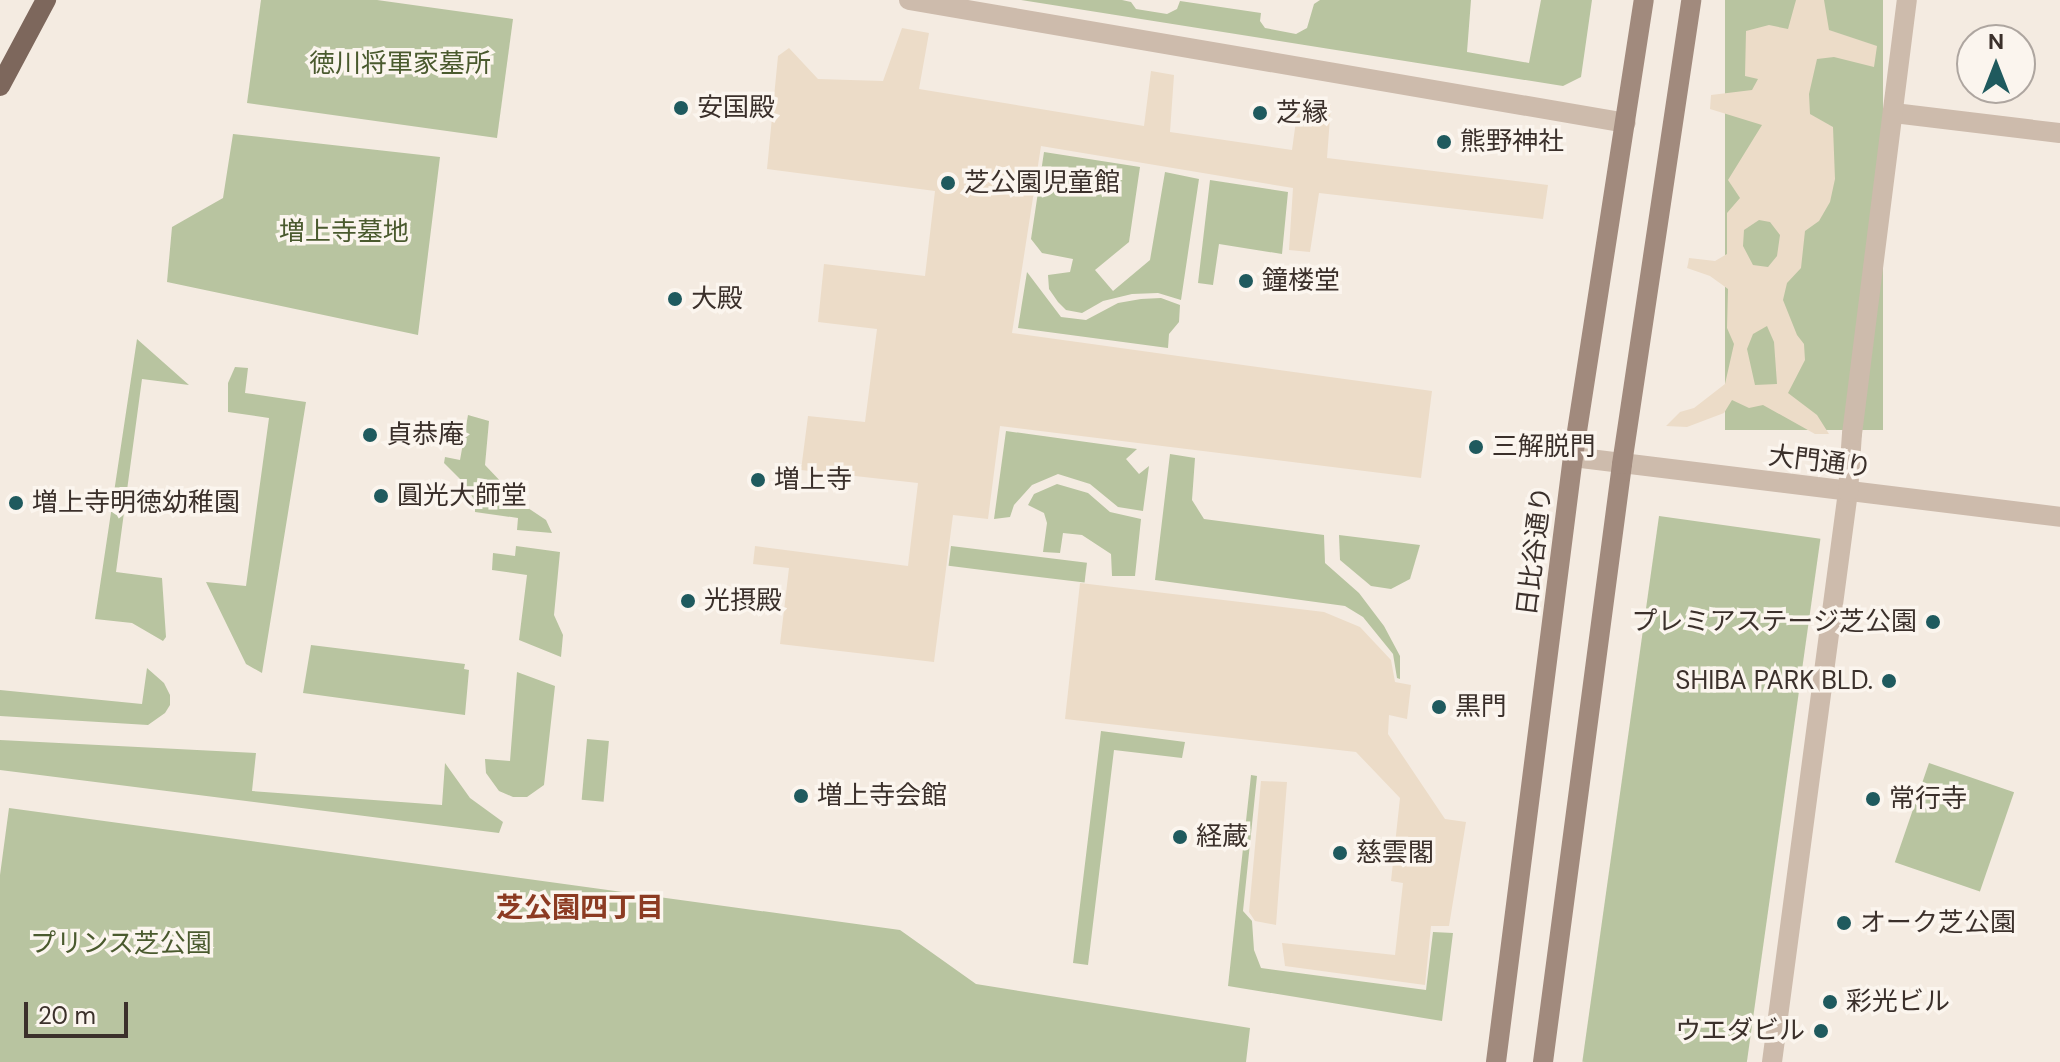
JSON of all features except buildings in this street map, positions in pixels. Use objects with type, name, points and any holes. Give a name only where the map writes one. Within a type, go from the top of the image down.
[{"type":"main road","points":[[0,86],[46,0]]},
{"type":"main road","name":"日比谷通り","points":[[1496,1062],[1573,457],[1644,0]]},
{"type":"main road","points":[[1543,1062],[1622,464],[1691,0]]},
{"type":"street","points":[[909,0],[1626,123]]},
{"type":"street","points":[[1772,1062],[1848,492],[1852,434],[1907,0]]},
{"type":"street","points":[[1894,113],[2060,133]]},
{"type":"street","name":"大門通り","points":[[1573,457],[2060,517]]},
{"type":"green space","name":"徳川将軍家墓所","points":[[261,0],[377,0],[513,19],[497,138],[247,103]]},
{"type":"green space","points":[[1021,0],[1122,0],[1131,2],[1136,9],[1167,14],[1177,9],[1180,1],[1261,13],[1260,21],[1265,28],[1296,34],[1307,28],[1314,4],[1320,0],[1471,0],[1467,52],[1529,63],[1541,0],[1592,0],[1581,77],[1563,86]]},
{"type":"green space","points":[[1725,0],[1883,0],[1883,430],[1725,430]]},
{"type":"green space","name":"増上寺墓地","points":[[233,134],[440,157],[418,335],[167,282],[172,227],[223,198]]},
{"type":"green space","points":[[1044,152],[1140,167],[1129,242],[1095,270],[1113,291],[1150,260],[1165,172],[1199,179],[1181,300],[1158,293],[1132,294],[1103,301],[1082,313],[1066,310],[1058,302],[1049,289],[1048,275],[1070,272],[1073,259],[1042,253],[1031,239]]},
{"type":"green space","points":[[1210,180],[1288,192],[1282,254],[1219,244],[1213,285],[1198,283]]},
{"type":"green space","points":[[1027,272],[1061,317],[1086,320],[1118,303],[1141,299],[1161,298],[1180,305],[1179,322],[1169,334],[1168,348],[1018,328]]},
{"type":"green space","points":[[137,339],[189,385],[142,379],[116,572],[162,578],[166,637],[163,641],[132,623],[95,619]]},
{"type":"green space","points":[[235,367],[248,368],[245,393],[306,402],[262,673],[246,664],[206,582],[246,586],[269,418],[228,412],[228,383]]},
{"type":"green space","points":[[468,415],[489,421],[485,465],[522,504],[546,520],[552,533],[517,530],[518,518],[475,512],[475,501],[463,482],[444,463],[445,457],[460,460]]},
{"type":"green space","points":[[1006,431],[1137,449],[1126,459],[1139,474],[1149,466],[1143,511],[1118,507],[1090,484],[1058,474],[1032,485],[1014,505],[1010,517],[994,519]]},
{"type":"green space","points":[[1170,454],[1195,458],[1192,500],[1204,519],[1324,535],[1325,563],[1359,593],[1384,626],[1400,656],[1400,679],[1397,678],[1393,654],[1363,617],[1345,606],[1155,580]]},
{"type":"green space","points":[[1057,484],[1088,493],[1110,512],[1141,519],[1135,576],[1112,576],[1111,554],[1082,535],[1063,533],[1060,553],[1043,552],[1047,523],[1044,513],[1028,505],[1034,494]]},
{"type":"green space","points":[[1659,516],[1820,539],[1747,1062],[1582,1062]]},
{"type":"green space","points":[[1339,535],[1420,545],[1410,579],[1391,589],[1371,586],[1340,560]]},
{"type":"green space","points":[[516,546],[560,552],[554,615],[563,635],[561,657],[519,640],[527,575],[492,570],[493,553],[515,556]]},
{"type":"green space","points":[[951,546],[1087,563],[1085,583],[949,566]]},
{"type":"green space","points":[[311,645],[465,664],[464,669],[469,670],[465,715],[303,693]]},
{"type":"green space","points":[[147,668],[164,683],[170,695],[170,705],[165,713],[148,725],[0,716],[0,690],[142,704]]},
{"type":"green space","points":[[517,672],[555,686],[544,785],[527,797],[513,797],[499,791],[486,773],[485,759],[510,761]]},
{"type":"green space","points":[[1101,731],[1185,742],[1182,758],[1114,750],[1088,965],[1073,963]]},
{"type":"green space","points":[[587,739],[609,741],[604,802],[582,800]]},
{"type":"green space","points":[[0,740],[256,753],[252,791],[442,805],[445,763],[470,798],[503,822],[499,833],[0,770]]},
{"type":"green space","points":[[1929,763],[2014,792],[1980,892],[1895,862]]},
{"type":"green space","points":[[1251,775],[1257,776],[1243,911],[1252,921],[1254,950],[1261,968],[1426,990],[1433,932],[1453,933],[1442,1021],[1228,986]]},
{"type":"green space","name":"プリンス芝公園","points":[[9,808],[900,930],[976,984],[1250,1028],[1246,1062],[0,1062],[0,875]]},
{"type":"shaded area","points":[[1796,0],[1824,0],[1829,30],[1877,46],[1874,67],[1834,57],[1817,59],[1809,94],[1810,114],[1833,127],[1835,179],[1830,202],[1819,221],[1805,231],[1801,268],[1787,283],[1783,300],[1797,335],[1804,344],[1805,360],[1788,393],[1817,415],[1829,434],[1815,434],[1763,405],[1749,408],[1732,400],[1724,413],[1687,427],[1666,426],[1680,412],[1694,408],[1725,384],[1734,344],[1727,328],[1728,289],[1710,276],[1687,268],[1689,258],[1715,261],[1727,254],[1727,213],[1740,198],[1728,180],[1762,125],[1710,109],[1711,95],[1752,90],[1758,79],[1745,76],[1746,31],[1769,25],[1788,29]],"holes":[[[1759,220],[1770,222],[1780,235],[1777,256],[1768,267],[1753,265],[1743,246],[1744,230]],[[1767,326],[1774,342],[1777,384],[1755,385],[1747,349],[1753,334]]]},
{"type":"shaded area","points":[[902,28],[929,33],[919,89],[1144,126],[1151,71],[1174,75],[1170,132],[1292,150],[1299,99],[1331,105],[1327,158],[1548,185],[1543,219],[1319,193],[1310,252],[1289,250],[1293,188],[1041,146],[1012,333],[1432,391],[1421,478],[1000,426],[988,519],[953,515],[934,662],[780,644],[789,568],[753,564],[755,546],[908,566],[918,483],[801,470],[808,416],[865,422],[877,329],[818,322],[824,264],[925,276],[935,191],[767,169],[778,56],[789,48],[818,79],[883,81]]},
{"type":"shaded area","points":[[1080,583],[1324,612],[1360,627],[1391,660],[1395,682],[1411,685],[1407,719],[1389,715],[1388,734],[1445,819],[1466,822],[1449,926],[1431,926],[1425,985],[1285,966],[1282,943],[1395,955],[1403,883],[1391,881],[1400,798],[1356,752],[1065,719]]},
{"type":"shaded area","points":[[1261,781],[1287,782],[1276,925],[1255,921],[1249,912]]},
{"type":"place","name":"安国殿","points":[[681,108]]},
{"type":"place","name":"芝縁","points":[[1260,113]]},
{"type":"place","name":"熊野神社","points":[[1444,142]]},
{"type":"place","name":"芝公園児童館","points":[[948,183]]},
{"type":"place","name":"鐘楼堂","points":[[1246,281]]},
{"type":"place","name":"大殿","points":[[675,299]]},
{"type":"place","name":"貞恭庵","points":[[370,435]]},
{"type":"place","name":"三解脱門","points":[[1476,447]]},
{"type":"place","name":"増上寺","points":[[758,480]]},
{"type":"place","name":"圓光大師堂","points":[[381,496]]},
{"type":"place","name":"増上寺明徳幼稚園","points":[[16,503]]},
{"type":"place","name":"光摂殿","points":[[688,601]]},
{"type":"place","name":"プレミアステージ芝公園","points":[[1933,622]]},
{"type":"place","name":"SHIBA PARK BLD.","points":[[1889,681]]},
{"type":"place","name":"黒門","points":[[1439,707]]},
{"type":"place","name":"増上寺会館","points":[[801,796]]},
{"type":"place","name":"常行寺","points":[[1873,799]]},
{"type":"place","name":"経蔵","points":[[1180,837]]},
{"type":"place","name":"慈雲閣","points":[[1340,853]]},
{"type":"place","name":"オーク芝公園","points":[[1844,923]]},
{"type":"place","name":"彩光ビル","points":[[1830,1002]]},
{"type":"place","name":"ウエダビル","points":[[1821,1031]]},
{"type":"district","name":"芝公園四丁目","points":[[580,908]]}]
